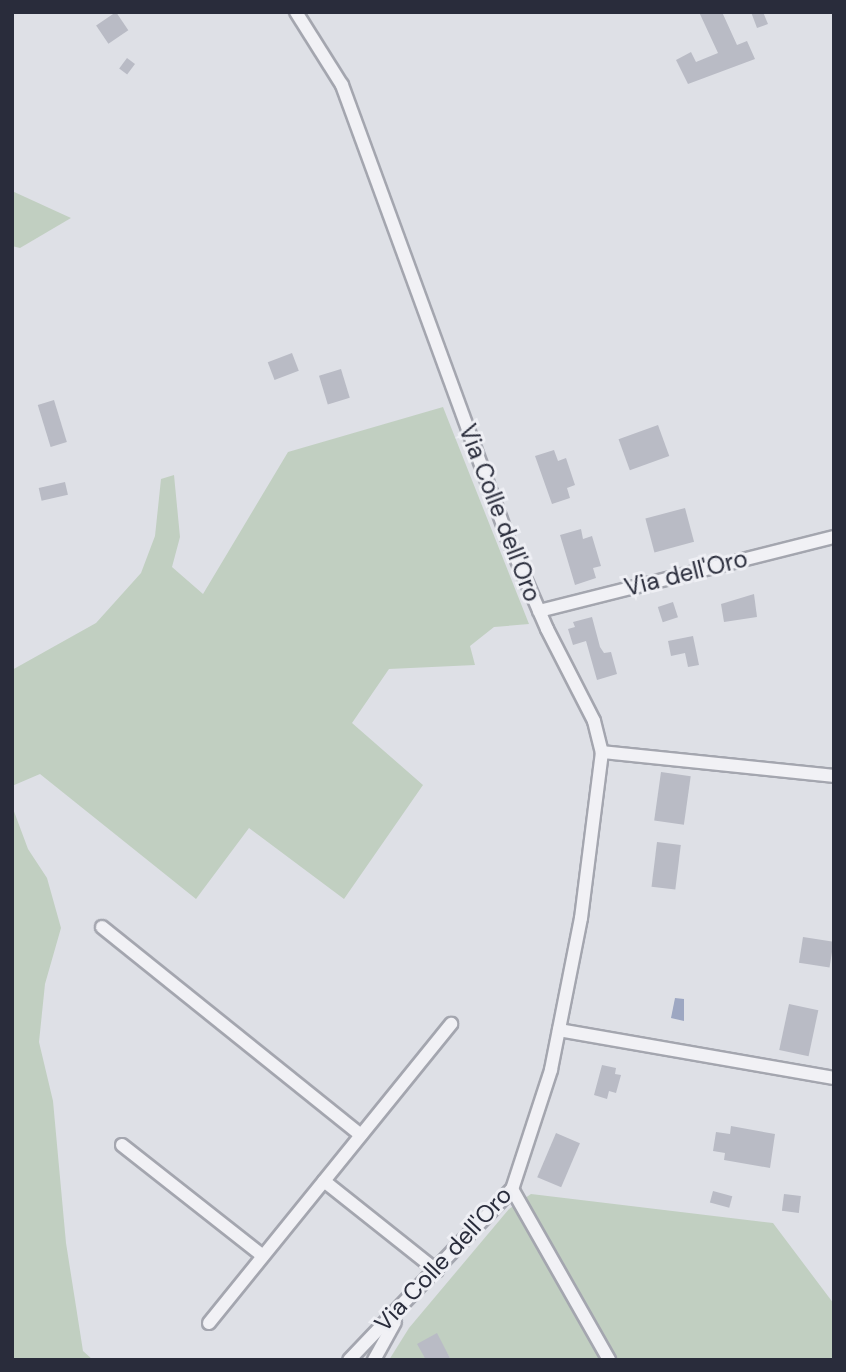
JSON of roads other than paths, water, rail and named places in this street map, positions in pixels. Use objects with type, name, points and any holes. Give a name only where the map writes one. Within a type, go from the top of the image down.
[{"type":"street","name":"Via Colle dell'Oro","points":[[296,12],[342,85],[502,524],[539,611],[594,721],[602,752],[581,918],[551,1070],[512,1189],[416,1294],[349,1360]]},
{"type":"street","name":"Via dell'Oro","points":[[539,611],[834,537]]},
{"type":"street","points":[[602,752],[834,776]]},
{"type":"street","points":[[102,927],[361,1135]]},
{"type":"street","points":[[209,1323],[452,1024]]},
{"type":"street","points":[[559,1030],[834,1078]]},
{"type":"street","points":[[122,1145],[263,1256]]},
{"type":"street","points":[[324,1181],[437,1271]]},
{"type":"street","points":[[512,1189],[609,1360]]},
{"type":"street","points":[[374,1360],[384,1338],[416,1294]]},
{"type":"water","points":[[675,998],[684,999],[684,1021],[671,1018]]}]
